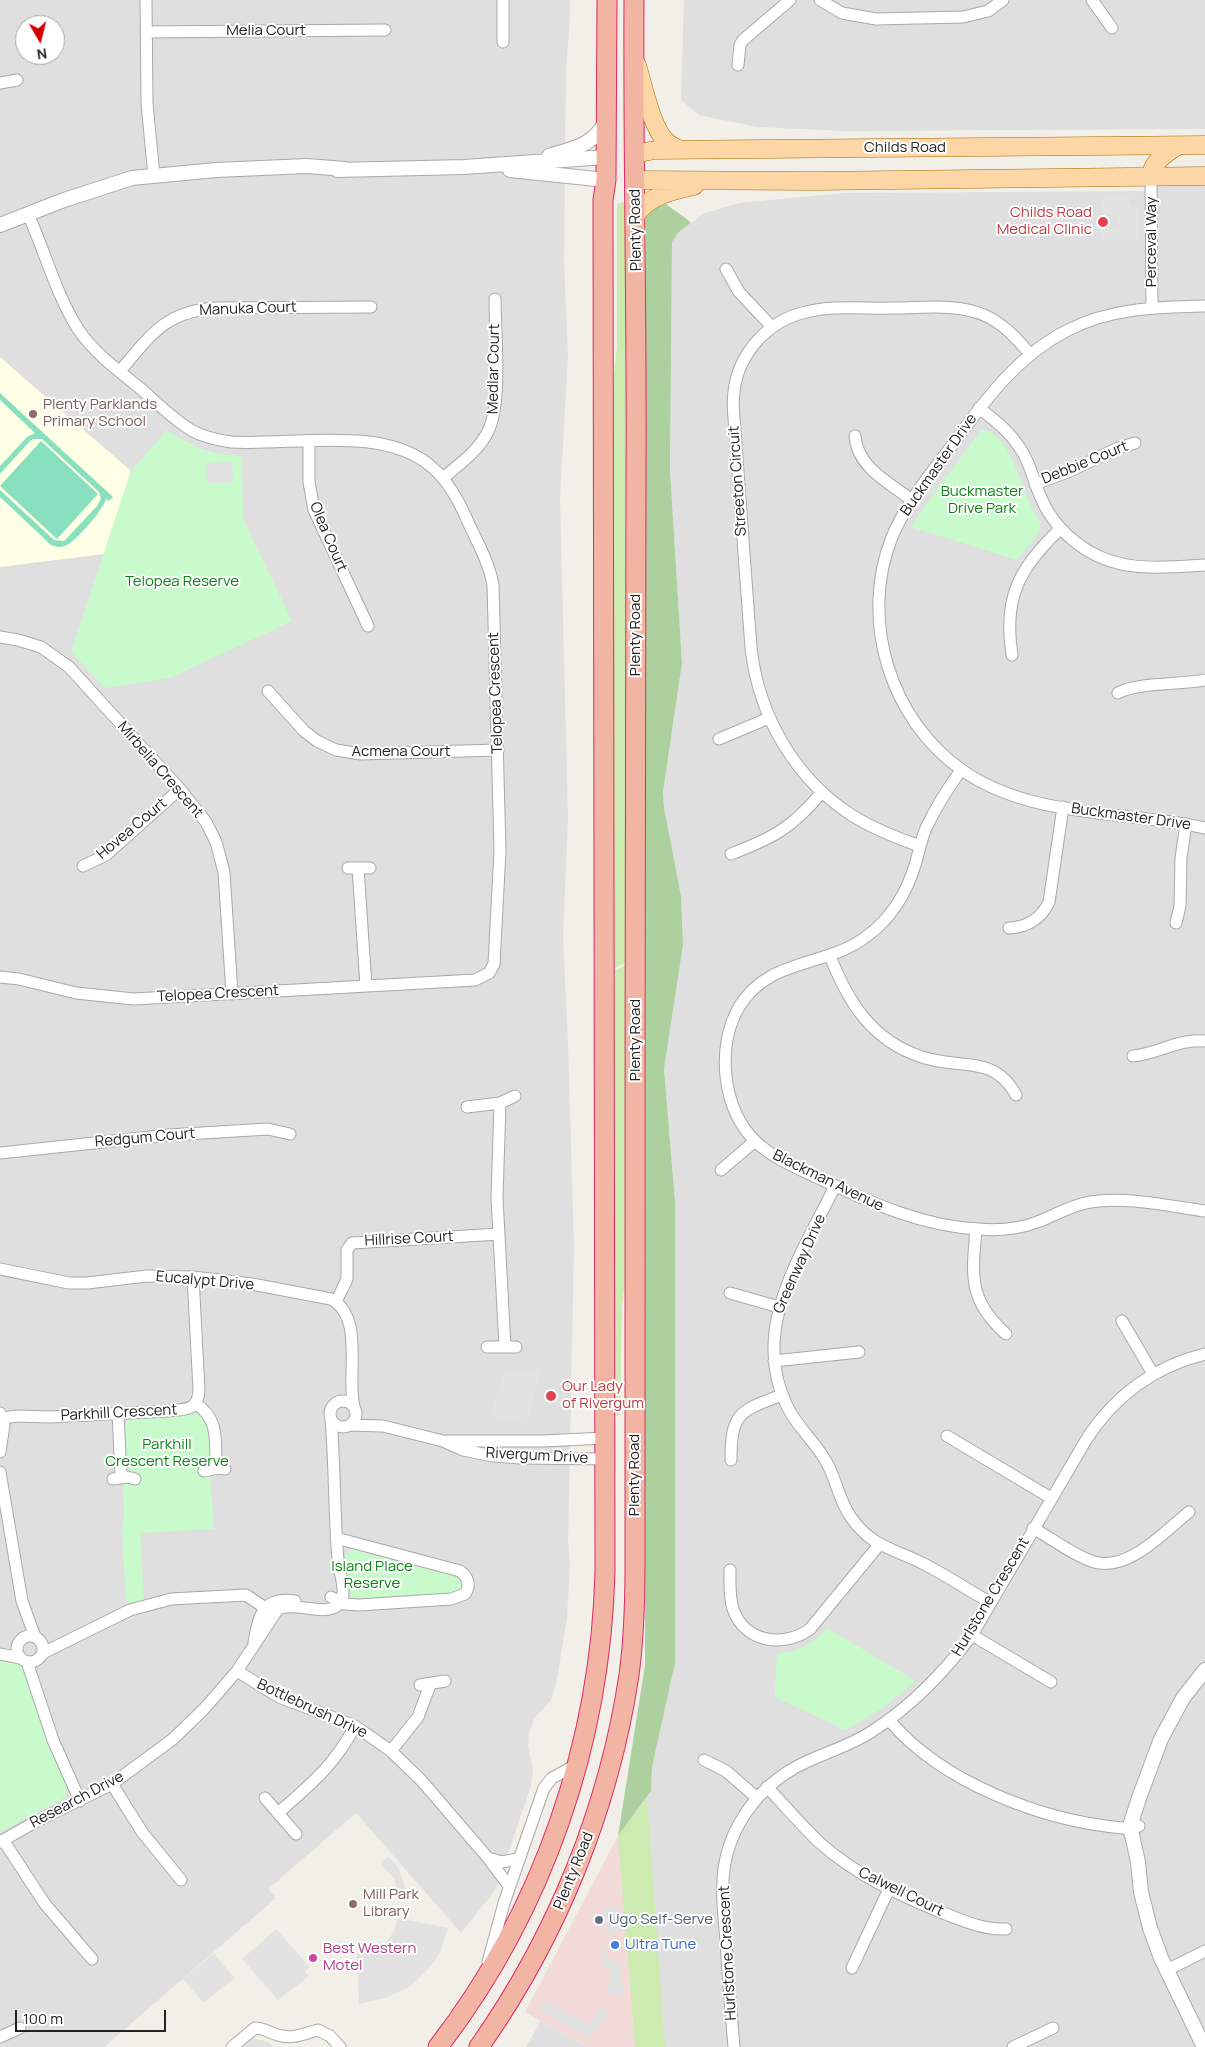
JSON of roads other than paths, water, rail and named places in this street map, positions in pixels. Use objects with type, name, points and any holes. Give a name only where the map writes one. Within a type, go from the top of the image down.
[{"type":"highway","name":"Plenty Road","points":[[438,2047],[484,1981],[513,1931],[542,1867],[562,1815],[578,1764],[594,1691],[603,1626],[605,1571],[604,200],[606,180],[607,0]]},
{"type":"highway","name":"Plenty Road","points":[[479,2047],[511,1998],[542,1943],[563,1901],[593,1824],[608,1774],[623,1710],[633,1636],[637,982],[634,0]]},
{"type":"highway","name":"Childs Road","points":[[606,157],[634,154]]},
{"type":"highway","name":"Childs Road","points":[[606,180],[634,180]]},
{"type":"highway","points":[[604,1438],[635,1438]]},
{"type":"highway","points":[[604,1459],[635,1458]]},
{"type":"main road","points":[[634,53],[650,110],[660,134],[666,142],[680,150]]},
{"type":"main road","points":[[1151,177],[1152,169],[1159,159],[1177,146]]},
{"type":"main road","name":"Childs Road","points":[[634,154],[655,150],[1205,146]]},
{"type":"main road","points":[[636,216],[641,207],[671,191],[727,180],[723,163],[724,158],[732,150]]},
{"type":"main road","name":"Childs Road","points":[[634,180],[816,181],[1205,176]]},
{"type":"street","points":[[146,0],[147,109],[155,176]]},
{"type":"street","points":[[503,0],[503,42]]},
{"type":"street","points":[[738,65],[740,45],[743,40],[790,0]]},
{"type":"street","points":[[820,0],[842,12],[876,19],[963,17],[988,11],[1003,0]]},
{"type":"street","points":[[1092,0],[1112,28]]},
{"type":"street","name":"Melia Court","points":[[146,32],[385,30]]},
{"type":"street","points":[[0,83],[17,80]]},
{"type":"street","points":[[529,162],[590,142],[601,131],[606,121]]},
{"type":"street","points":[[0,225],[102,188],[134,183],[155,176],[216,170],[307,166],[344,169],[464,167],[606,157]]},
{"type":"street","points":[[464,167],[606,180]]},
{"type":"street","name":"Perceval Way","points":[[1151,177],[1152,308]]},
{"type":"street","points":[[0,232],[24,216]]},
{"type":"street","name":"Telopea Crescent","points":[[0,977],[44,984],[97,996],[134,999],[475,980],[485,976],[492,969],[495,958],[500,861],[494,593],[492,578],[486,560],[463,511],[443,478],[416,456],[390,446],[360,441],[231,442],[201,435],[172,416],[91,346],[78,328],[24,216]]},
{"type":"street","points":[[726,269],[739,292],[772,327]]},
{"type":"street","name":"Medlar Court","points":[[443,478],[481,443],[493,420],[496,401],[495,299]]},
{"type":"street","name":"Buckmaster Drive","points":[[1205,306],[1152,308],[1119,312],[1086,322],[1030,354],[1014,368],[979,408],[912,500],[892,537],[882,573],[879,610],[882,645],[890,674],[906,710],[929,740],[961,770],[1007,795],[1037,803],[1205,828]]},
{"type":"street","name":"Manuka Court","points":[[120,372],[162,325],[172,318],[195,310],[216,308],[371,307]]},
{"type":"street","name":"Streeton Circuit","points":[[920,846],[871,826],[853,816],[822,792],[790,757],[769,718],[757,684],[751,648],[733,403],[735,383],[744,359],[760,338],[772,327],[792,316],[818,310],[962,309],[986,316],[998,323],[1009,331],[1030,354]]},
{"type":"street","points":[[979,408],[1002,426],[1014,439],[1025,456],[1045,507],[1060,529],[1093,554],[1121,565],[1151,568],[1205,565]]},
{"type":"street","points":[[855,436],[858,451],[867,465],[912,500]]},
{"type":"street","name":"Olea Court","points":[[309,442],[309,482],[314,510],[368,626]]},
{"type":"street","name":"Debbie Court","points":[[1035,484],[1118,448],[1135,443]]},
{"type":"street","points":[[1012,655],[1008,625],[1013,596],[1024,569],[1043,545],[1060,529]]},
{"type":"street","name":"Mirbelia Crescent","points":[[0,637],[41,647],[60,659],[180,789],[206,822],[216,842],[222,862],[232,994]]},
{"type":"street","points":[[1118,693],[1132,687],[1175,685],[1205,680]]},
{"type":"street","name":"Acmena Court","points":[[268,691],[304,731],[317,741],[336,750],[361,754],[498,750]]},
{"type":"street","points":[[719,740],[769,718]]},
{"type":"street","name":"Blackman Avenue","points":[[961,770],[936,807],[920,846],[909,882],[892,911],[869,936],[830,956],[796,964],[772,975],[751,992],[734,1016],[726,1054],[728,1088],[735,1112],[754,1141],[774,1156],[870,1202],[897,1213],[943,1225],[976,1229],[1017,1228],[1068,1208],[1093,1202],[1120,1201],[1205,1211]]},
{"type":"street","name":"Hovea Court","points":[[83,866],[106,855],[180,789]]},
{"type":"street","points":[[731,854],[771,838],[787,828],[804,814],[822,792]]},
{"type":"street","points":[[1009,928],[1016,928],[1033,922],[1046,910],[1049,902],[1062,807]]},
{"type":"street","points":[[1176,923],[1180,906],[1181,858],[1186,824]]},
{"type":"street","points":[[366,986],[353,868],[370,868]]},
{"type":"street","points":[[830,956],[850,1000],[859,1012],[893,1043],[921,1057],[996,1071],[1007,1080],[1016,1095]]},
{"type":"street","name":"Telopea Crescent","points":[[0,969],[21,972],[44,984]]},
{"type":"street","points":[[1133,1056],[1149,1054],[1182,1042],[1205,1041]]},
{"type":"street","points":[[468,1107],[500,1103],[515,1096]]},
{"type":"street","points":[[487,1347],[511,1347],[499,1234],[497,1177],[500,1103]]},
{"type":"street","name":"Redgum Court","points":[[0,1153],[169,1135],[268,1129],[290,1134]]},
{"type":"street","points":[[721,1170],[754,1141]]},
{"type":"street","name":"Greenway Drive","points":[[835,1186],[779,1307],[774,1335],[774,1361],[782,1395],[799,1427],[827,1462],[844,1507],[867,1536],[879,1545],[921,1562],[991,1603]]},
{"type":"street","points":[[976,1229],[973,1273],[976,1292],[989,1317],[1006,1334]]},
{"type":"street","name":"Hillrise Court","points":[[336,1302],[347,1279],[347,1250],[352,1243],[499,1234]]},
{"type":"street","name":"Eucalypt Drive","points":[[0,1268],[57,1282],[79,1284],[147,1276],[193,1278],[261,1285],[321,1297],[336,1302]]},
{"type":"street","name":"Parkhill Crescent","points":[[2,1415],[49,1417],[183,1409],[196,1404],[199,1390],[193,1278]]},
{"type":"street","points":[[730,1293],[779,1307]]},
{"type":"street","points":[[332,1453],[335,1440],[356,1419],[352,1396],[350,1323],[345,1311],[336,1302]]},
{"type":"street","points":[[1122,1321],[1152,1374]]},
{"type":"street","points":[[774,1361],[859,1352]]},
{"type":"street","name":"Hurlstone Crescent","points":[[734,2047],[723,1901],[724,1868],[732,1838],[747,1811],[768,1787],[796,1768],[853,1742],[889,1720],[924,1692],[955,1658],[972,1635],[1086,1440],[1103,1416],[1125,1394],[1152,1374],[1172,1364],[1205,1354]]},
{"type":"street","points":[[0,1653],[32,1658],[139,1607],[172,1599],[242,1594],[251,1597],[270,1610],[287,1606],[329,1609],[334,1607],[338,1564],[331,1419],[332,1408],[347,1386],[351,1372]]},
{"type":"street","points":[[731,1460],[732,1430],[738,1418],[751,1407],[782,1395]]},
{"type":"street","points":[[337,1403],[345,1401],[355,1409]]},
{"type":"street","points":[[196,1404],[206,1410],[212,1419],[220,1468],[204,1471]]},
{"type":"street","name":"Rivergum Drive","points":[[355,1409],[383,1426]]},
{"type":"street","points":[[118,1413],[118,1478],[135,1479]]},
{"type":"street","points":[[0,1452],[2,1415]]},
{"type":"street","points":[[331,1419],[335,1425],[348,1426]]},
{"type":"street","name":"Rivergum Drive","points":[[348,1426],[383,1426],[443,1441],[463,1450],[500,1456],[604,1459]]},
{"type":"street","points":[[947,1436],[1052,1498]]},
{"type":"street","name":"Rivergum Drive","points":[[443,1441],[543,1441],[604,1438]]},
{"type":"street","points":[[0,1472],[22,1601],[20,1641],[17,1651],[32,1658]]},
{"type":"street","points":[[1034,1528],[1093,1562],[1110,1564],[1130,1558],[1189,1512]]},
{"type":"street","points":[[336,1538],[449,1567],[464,1574],[469,1583],[465,1594],[456,1598],[359,1605],[336,1600]]},
{"type":"street","points":[[730,1570],[731,1601],[741,1624],[760,1637],[769,1640],[786,1640],[802,1635],[810,1629],[879,1545]]},
{"type":"street","points":[[22,1601],[38,1638],[44,1646],[32,1658]]},
{"type":"street","name":"Research Drive","points":[[2,1841],[112,1784],[151,1756],[190,1724],[237,1671],[261,1637],[270,1610]]},
{"type":"street","points":[[972,1635],[1052,1682]]},
{"type":"street","points":[[0,1653],[28,1636],[69,1639]]},
{"type":"street","points":[[32,1658],[46,1720],[62,1764],[80,1801]]},
{"type":"street","points":[[1204,2047],[1155,1944],[1141,1892],[1138,1862],[1141,1846],[1133,1826],[1146,1801],[1146,1781],[1161,1739],[1183,1698],[1205,1670]]},
{"type":"street","name":"Bottlebrush Drive","points":[[237,1671],[279,1697],[355,1726],[391,1751],[421,1780],[488,1858],[509,1886]]},
{"type":"street","points":[[391,1751],[418,1717],[425,1685],[445,1681]]},
{"type":"street","points":[[889,1720],[914,1746],[938,1763],[980,1787],[1039,1811],[1098,1824],[1133,1826]]},
{"type":"street","points":[[278,1813],[327,1769],[339,1754],[355,1726]]},
{"type":"street","points":[[704,1760],[726,1771],[757,1798]]},
{"type":"street","name":"Plenty Road","points":[[484,1981],[495,1932],[509,1886],[547,1783],[561,1772],[578,1764]]},
{"type":"street","points":[[112,1784],[142,1832],[181,1880]]},
{"type":"street","name":"Calwell Court","points":[[768,1787],[821,1844],[858,1872],[888,1889],[980,1927],[1006,1929]]},
{"type":"street","points":[[265,1798],[296,1834]]},
{"type":"street","points":[[2,1841],[45,1904],[92,1959]]},
{"type":"street","points":[[488,1858],[502,1862],[518,1859]]},
{"type":"street","points":[[852,1968],[888,1889]]},
{"type":"street","points":[[1167,1970],[1205,1952]]},
{"type":"street","points":[[1,2035],[20,2028]]},
{"type":"street","points":[[232,2047],[255,2028],[262,2028],[285,2037],[318,2030],[330,2036],[340,2047]]},
{"type":"street","points":[[1013,2047],[1053,2028]]},
{"type":"place","name":"Childs Road Medical Clinic","points":[[1103,222]]},
{"type":"place","name":"Plenty Parklands Primary School","points":[[33,414]]},
{"type":"place","name":"Our Lady of Rivergum","points":[[551,1396]]},
{"type":"place","name":"Mill Park Library","points":[[353,1904]]},
{"type":"place","name":"Ugo Self-Serve","points":[[599,1920]]},
{"type":"place","name":"Ultra Tune","points":[[615,1945]]},
{"type":"place","name":"Best Western Motel","points":[[313,1958]]},
{"type":"park label","name":"Buckmaster Drive Park","points":[[982,500]]},
{"type":"park label","name":"Telopea Reserve","points":[[182,582]]},
{"type":"park label","name":"Parkhill Crescent Reserve","points":[[167,1454]]},
{"type":"park label","name":"Island Place Reserve","points":[[372,1576]]}]
